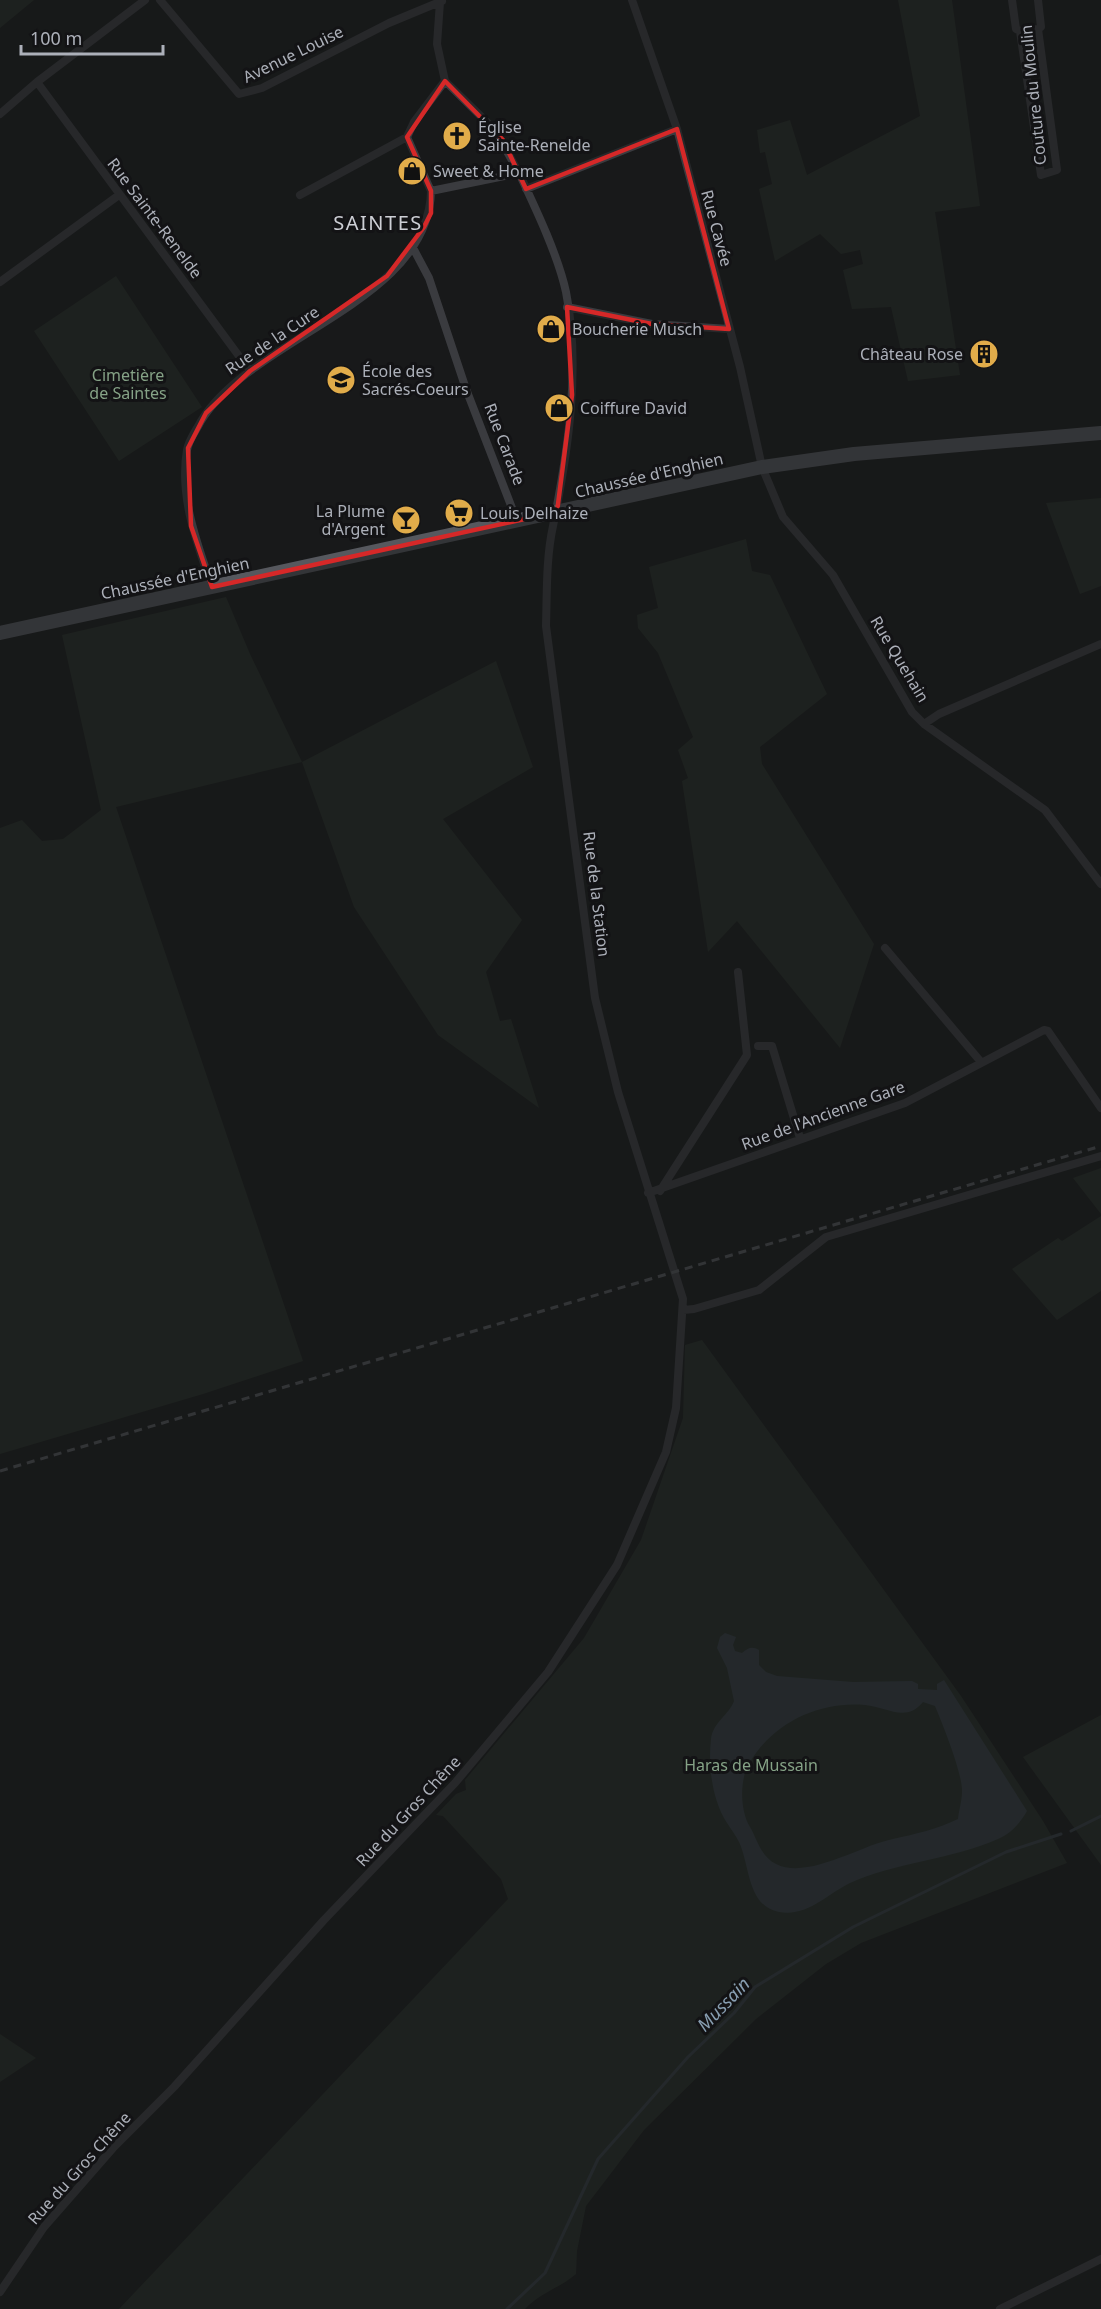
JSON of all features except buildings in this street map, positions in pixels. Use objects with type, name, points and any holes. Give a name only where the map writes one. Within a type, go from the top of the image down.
[{"type":"main road","name":"Chaussée d'Enghien","points":[[0,633],[762,466],[854,454],[1101,433]]},
{"type":"street","points":[[0,114],[37,82],[145,0]]},
{"type":"street","name":"Avenue Louise","points":[[160,0],[239,94],[262,88],[389,23],[441,1]]},
{"type":"street","name":"Rue Cavée","points":[[633,0],[677,129],[762,466]]},
{"type":"street","name":"Couture du Moulin","points":[[1012,0],[1016,29],[1020,32],[1041,175],[1057,170],[1038,29],[1041,27],[1038,0]]},
{"type":"street","points":[[300,195],[407,137],[414,122],[445,81],[440,68],[438,44],[441,1]]},
{"type":"street","points":[[1020,32],[1038,29]]},
{"type":"street","name":"Rue de la Station","points":[[445,81],[495,130],[507,146],[566,291],[572,395],[558,512],[553,525],[547,582],[546,626],[594,987],[618,1092],[648,1193],[675,1271]]},
{"type":"street","name":"Rue Sainte-Renelde","points":[[37,82],[250,370]]},
{"type":"street","points":[[526,189],[677,129]]},
{"type":"street","points":[[407,137],[431,191],[519,173]]},
{"type":"street","name":"Rue de la Cure","points":[[212,587],[191,526],[186,474],[188,448],[207,413],[223,391],[250,370],[360,299],[387,276],[412,246],[431,213],[431,191]]},
{"type":"street","points":[[0,282],[119,195]]},
{"type":"street","name":"Rue Carade","points":[[412,246],[429,278],[471,400],[517,521]]},
{"type":"street","points":[[567,307],[652,324],[729,328]]},
{"type":"street","name":"Rue Quehain","points":[[762,466],[783,517],[833,575],[903,701],[924,724],[1045,810],[1101,884]]},
{"type":"street","points":[[924,724],[939,714],[1101,644]]},
{"type":"street","points":[[885,948],[981,1062]]},
{"type":"street","points":[[660,1191],[747,1055],[738,972]]},
{"type":"street","name":"Rue de l'Ancienne Gare","points":[[648,1193],[660,1191],[800,1138],[905,1103],[1044,1030],[1048,1031],[1101,1107]]},
{"type":"street","points":[[758,1046],[772,1046],[800,1138]]},
{"type":"street","points":[[683,1310],[694,1309],[759,1290],[826,1237],[1101,1156]]},
{"type":"street","name":"Rue du Gros Chêne","points":[[0,2292],[44,2227],[113,2148],[174,2087],[324,1920],[455,1783],[565,1648],[617,1564],[666,1452],[676,1408],[683,1310],[683,1299],[675,1271]]},
{"type":"street","points":[[1000,2309],[1101,2259]]},
{"type":"highlighted area","points":[[445,81],[503,140],[526,189],[677,129],[729,329],[652,324],[567,307],[572,395],[557,512],[212,587],[191,526],[188,448],[206,413],[250,371],[387,276],[424,227],[431,213],[431,191],[407,137]]},
{"type":"green space","points":[[0,0],[34,0],[0,28]]},
{"type":"green space","points":[[898,0],[952,0],[980,206],[935,212],[960,375],[908,381],[891,307],[852,309],[843,270],[863,264],[860,250],[841,254],[820,234],[775,261],[759,189],[772,184],[765,152],[760,153],[757,130],[790,120],[807,175],[920,116]]},
{"type":"green space","name":"Cimetière de Saintes","points":[[116,276],[202,407],[119,461],[34,331]]},
{"type":"green space","points":[[1101,498],[1101,586],[1080,594],[1046,503]]},
{"type":"green space","points":[[746,539],[752,571],[770,575],[827,694],[760,747],[762,764],[874,944],[840,1048],[737,921],[708,952],[682,781],[688,778],[678,750],[693,737],[658,653],[638,628],[637,615],[658,608],[649,567]]},
{"type":"green space","points":[[226,597],[250,654],[302,762],[116,807],[303,1361],[203,1394],[0,1454],[0,828],[22,820],[42,841],[63,839],[101,810],[62,635]]},
{"type":"green space","points":[[496,661],[533,767],[443,819],[522,920],[486,972],[500,1021],[511,1019],[539,1108],[438,1035],[354,907],[302,762]]},
{"type":"green space","points":[[1101,1168],[1101,1214],[1073,1178]]},
{"type":"green space","points":[[1101,1216],[1101,1291],[1057,1320],[1012,1269],[1058,1238],[1062,1241]]},
{"type":"green space","name":"Haras de Mussain","points":[[702,1340],[961,1696],[1043,1821],[1067,1863],[861,1943],[826,1964],[756,2019],[644,2130],[586,2206],[577,2251],[576,2274],[537,2298],[525,2309],[119,2309],[508,1899],[501,1879],[443,1816],[436,1815],[456,1794],[466,1790],[465,1780],[584,1638],[641,1540],[683,1418],[685,1345]]},
{"type":"green space","points":[[1101,1715],[1101,1865],[1023,1757]]},
{"type":"green space","points":[[0,2034],[36,2058],[0,2082]]},
{"type":"shaded area","points":[[725,1633],[736,1637],[733,1645],[735,1651],[742,1653],[752,1648],[759,1650],[759,1665],[766,1672],[777,1676],[853,1682],[912,1681],[918,1684],[918,1689],[937,1690],[937,1684],[944,1680],[1027,1811],[1011,1831],[981,1846],[867,1876],[799,1911],[779,1912],[769,1908],[755,1893],[743,1851],[722,1814],[712,1782],[710,1760],[712,1733],[734,1701],[727,1668],[717,1648],[720,1637]],"holes":[[[923,1702],[935,1706],[959,1773],[962,1795],[958,1819],[926,1831],[880,1842],[819,1865],[789,1868],[776,1864],[767,1857],[747,1820],[742,1795],[746,1769],[760,1748],[772,1736],[785,1725],[800,1717],[831,1707],[865,1705],[903,1713],[910,1712]]]},
{"type":"waterway","name":"Mussain","points":[[1071,1831],[1101,1816]]},
{"type":"waterway","name":"Mussain","points":[[507,2309],[545,2273],[598,2159],[688,2057],[734,2013],[755,1987],[853,1927],[1006,1852],[1061,1834]]},
{"type":"railway","points":[[0,1471],[1101,1146]]},
{"type":"place","name":"Église Sainte-Renelde","points":[[457,136]]},
{"type":"place","name":"Sweet & Home","points":[[412,171]]},
{"type":"place","name":"Boucherie Musch","points":[[551,329]]},
{"type":"place","name":"Château Rose","points":[[984,354]]},
{"type":"place","name":"École des Sacrés-Coeurs","points":[[341,380]]},
{"type":"place","name":"Coiffure David","points":[[559,408]]},
{"type":"place","name":"Louis Delhaize","points":[[459,513]]},
{"type":"place","name":"La Plume d'Argent","points":[[406,520]]},
{"type":"district","name":"SAINTES","points":[[378,222]]}]
